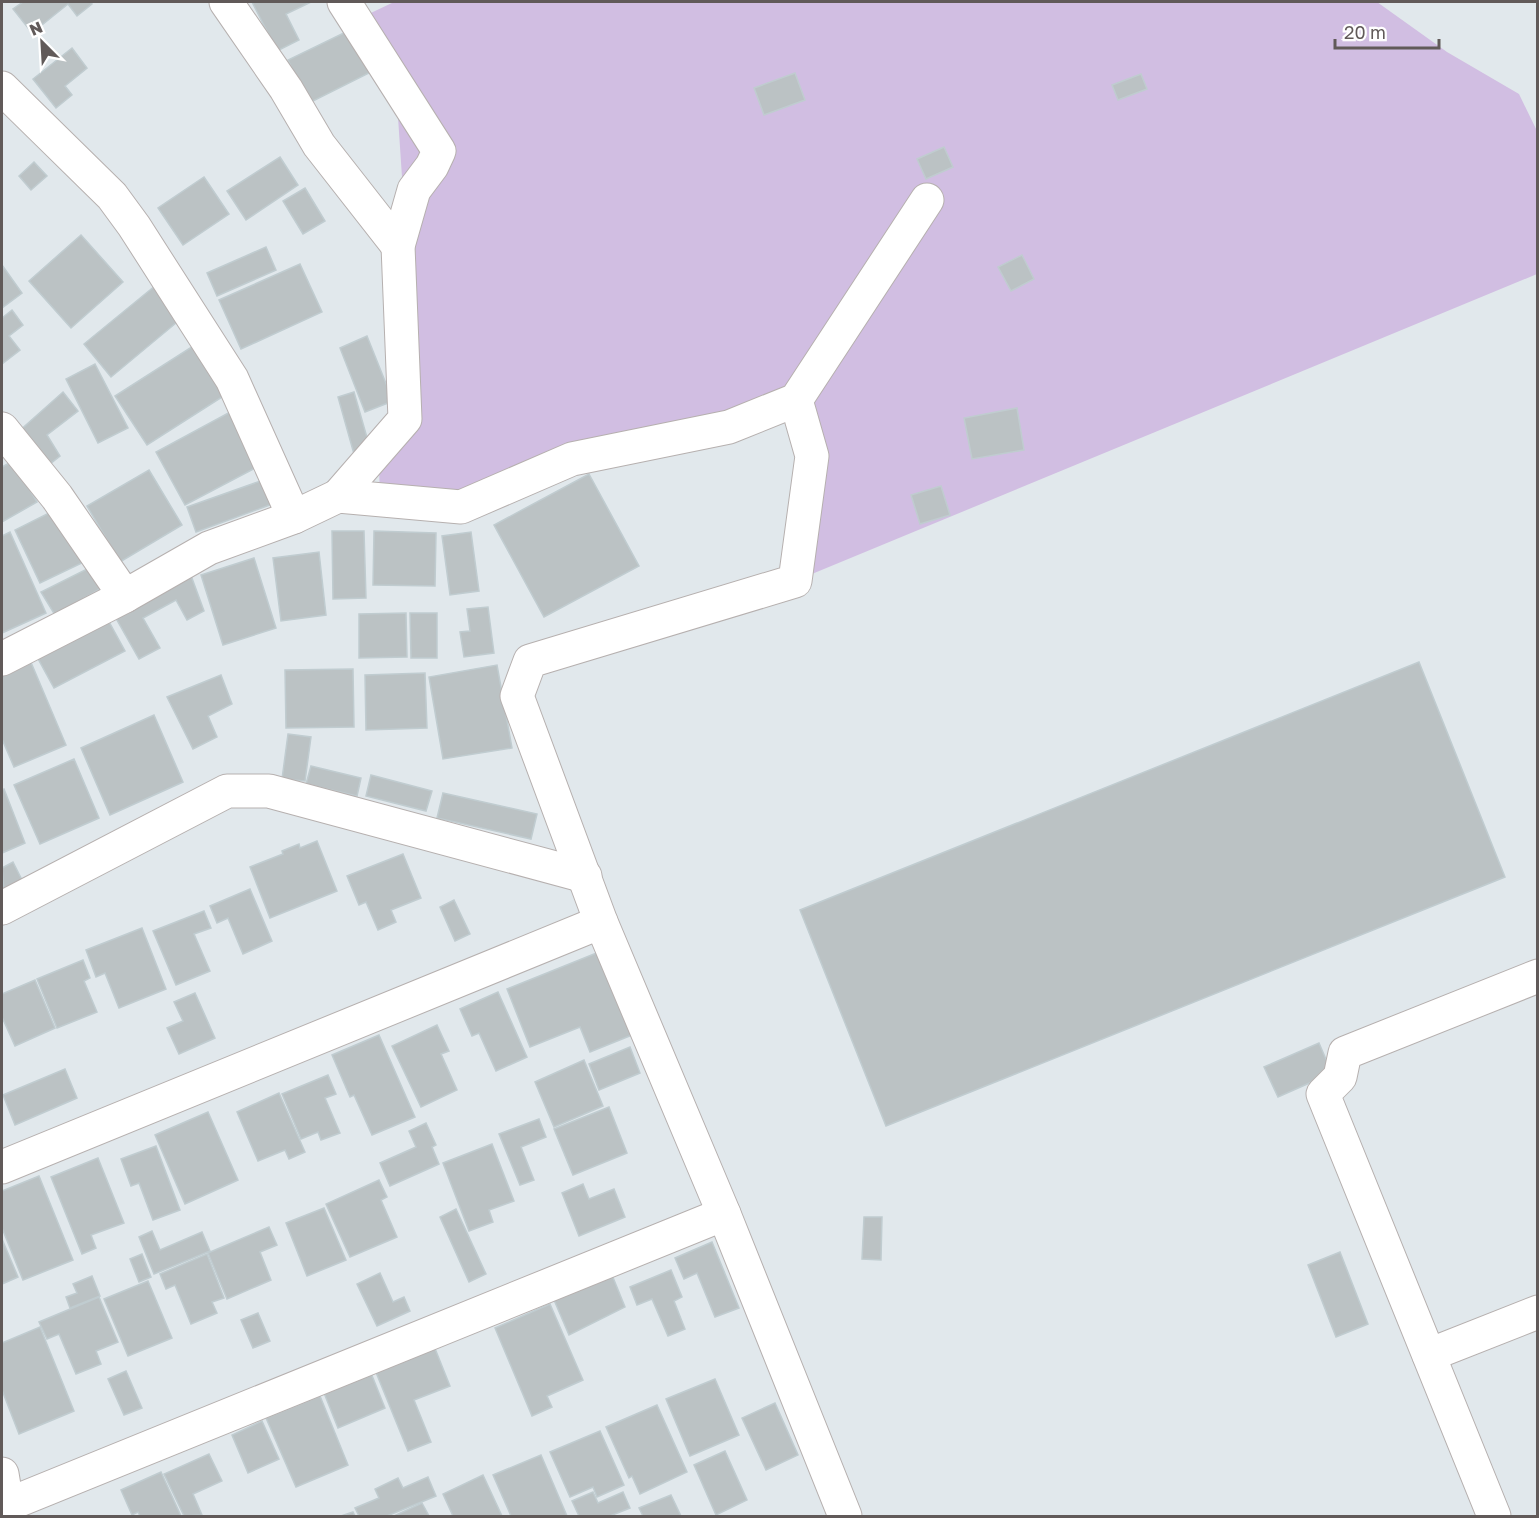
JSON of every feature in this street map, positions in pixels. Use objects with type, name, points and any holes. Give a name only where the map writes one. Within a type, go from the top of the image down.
[{"type":"street","points":[[226,2],[286,89],[319,146],[398,246]]},
{"type":"street","points":[[2,659],[125,596],[209,548],[294,517],[338,496],[405,419],[398,246],[414,190],[432,166],[439,151],[344,2]]},
{"type":"street","points":[[2,88],[112,196],[134,226],[232,379],[294,517]]},
{"type":"street","points":[[338,496],[461,507],[572,459],[729,427],[796,400],[927,200]]},
{"type":"street","points":[[796,400],[812,456],[795,581],[530,661],[517,696],[601,922],[724,1214],[833,1513]]},
{"type":"street","points":[[2,429],[57,498],[125,596]]},
{"type":"street","points":[[2,908],[227,791],[269,791],[585,876]]},
{"type":"street","points":[[2,1167],[601,922]]},
{"type":"street","points":[[1494,1516],[1323,1094],[1340,1077],[1345,1053],[1538,976]]},
{"type":"street","points":[[5,1500],[724,1214]]},
{"type":"street","points":[[1429,1355],[1538,1312]]},
{"type":"shaded area","points":[[394,2],[1377,2],[1447,52],[1519,94],[1537,131],[1537,274],[795,581],[796,401],[461,507],[380,501],[379,464],[418,417],[396,87],[356,20]]},
{"type":"building","points":[[23,2],[90,2],[92,4],[77,16],[68,4],[32,33],[13,9]]},
{"type":"building","points":[[252,2],[311,2],[286,14],[299,40],[277,51]]},
{"type":"building","points":[[352,29],[373,71],[309,103],[288,60]]},
{"type":"building","points":[[72,48],[87,68],[65,86],[72,95],[56,108],[33,79]]},
{"type":"building","points":[[795,73],[805,100],[764,115],[754,88]]},
{"type":"building","points":[[1141,74],[1147,89],[1118,100],[1112,85]]},
{"type":"building","points":[[944,147],[953,167],[926,179],[917,159]]},
{"type":"building","points":[[280,157],[298,185],[246,220],[227,191]]},
{"type":"building","points":[[34,162],[47,176],[31,190],[19,176]]},
{"type":"building","points":[[204,177],[229,214],[183,245],[158,208]]},
{"type":"building","points":[[305,188],[325,221],[303,234],[283,201]]},
{"type":"building","points":[[81,235],[123,282],[71,328],[29,281]]},
{"type":"building","points":[[266,247],[276,270],[217,296],[207,273]]},
{"type":"building","points":[[1022,255],[1034,279],[1011,291],[998,267]]},
{"type":"building","points":[[300,264],[322,312],[241,349],[219,300]]},
{"type":"building","points":[[2,265],[22,293],[2,308]]},
{"type":"building","points":[[161,281],[188,313],[111,377],[84,344]]},
{"type":"building","points":[[12,310],[23,325],[9,336],[20,350],[2,364],[2,318]]},
{"type":"building","points":[[367,336],[393,401],[365,412],[340,348]]},
{"type":"building","points":[[201,341],[233,390],[147,445],[115,396]]},
{"type":"building","points":[[95,364],[128,428],[98,443],[66,379]]},
{"type":"building","points":[[63,392],[78,411],[47,435],[60,456],[40,472],[16,434]]},
{"type":"building","points":[[354,392],[370,448],[354,454],[338,397]]},
{"type":"building","points":[[1017,408],[1024,450],[972,459],[964,418]]},
{"type":"building","points":[[232,411],[261,465],[185,505],[156,452]]},
{"type":"building","points":[[13,461],[37,502],[2,522],[2,467]]},
{"type":"building","points":[[149,470],[182,525],[120,562],[87,506]]},
{"type":"building","points":[[589,474],[639,566],[544,617],[494,525]]},
{"type":"building","points":[[269,478],[278,502],[196,532],[187,507]]},
{"type":"building","points":[[941,486],[950,515],[920,524],[911,495]]},
{"type":"building","points":[[57,509],[84,562],[40,583],[15,530]]},
{"type":"building","points":[[332,531],[364,531],[366,598],[333,599]]},
{"type":"building","points":[[374,531],[436,533],[435,586],[373,585]]},
{"type":"building","points":[[10,532],[46,613],[2,633],[2,536]]},
{"type":"building","points":[[471,532],[479,591],[450,595],[442,536]]},
{"type":"building","points":[[319,552],[326,615],[281,621],[273,558]]},
{"type":"building","points":[[254,558],[276,628],[223,645],[201,575]]},
{"type":"building","points":[[91,567],[100,589],[55,615],[41,592]]},
{"type":"building","points":[[189,570],[204,611],[187,620],[176,600],[143,618],[160,648],[139,659],[113,613]]},
{"type":"building","points":[[488,607],[494,653],[464,657],[460,632],[470,631],[467,609]]},
{"type":"building","points":[[406,613],[407,657],[359,658],[359,614]]},
{"type":"building","points":[[410,613],[437,613],[437,658],[411,658]]},
{"type":"building","points":[[107,618],[125,651],[54,688],[36,655]]},
{"type":"building","points":[[30,660],[66,745],[14,767],[2,739],[2,672]]},
{"type":"building","points":[[1419,662],[1505,877],[886,1126],[800,910]]},
{"type":"building","points":[[497,665],[512,748],[443,759],[429,677]]},
{"type":"building","points":[[353,669],[354,727],[286,728],[285,670]]},
{"type":"building","points":[[425,673],[427,728],[366,730],[365,675]]},
{"type":"building","points":[[221,675],[232,704],[208,716],[217,737],[193,749],[167,697]]},
{"type":"building","points":[[154,715],[183,782],[110,815],[81,748]]},
{"type":"building","points":[[288,734],[311,737],[305,781],[282,779]]},
{"type":"building","points":[[74,759],[99,818],[40,844],[14,785]]},
{"type":"building","points":[[311,766],[361,778],[357,796],[306,784]]},
{"type":"building","points":[[371,775],[432,791],[426,811],[366,796]]},
{"type":"building","points":[[4,789],[25,843],[2,853],[2,790]]},
{"type":"building","points":[[443,793],[537,814],[531,839],[437,818]]},
{"type":"building","points":[[317,841],[337,891],[270,918],[250,867],[283,854],[282,851],[299,844],[300,848]]},
{"type":"building","points":[[403,854],[421,898],[391,910],[396,922],[378,930],[366,902],[359,905],[347,876]]},
{"type":"building","points":[[13,862],[23,882],[4,892],[2,868]]},
{"type":"building","points":[[250,889],[272,941],[243,954],[228,918],[217,923],[210,906]]},
{"type":"building","points":[[454,900],[470,934],[455,941],[440,907]]},
{"type":"building","points":[[204,911],[211,928],[194,934],[210,971],[176,985],[153,931]]},
{"type":"building","points":[[142,928],[166,989],[119,1008],[105,973],[96,977],[86,950]]},
{"type":"building","points":[[599,952],[632,1035],[590,1052],[580,1027],[530,1047],[507,989]]},
{"type":"building","points":[[83,960],[90,978],[84,981],[97,1012],[57,1028],[37,979]]},
{"type":"building","points":[[35,980],[55,1028],[15,1046],[2,1017],[2,994]]},
{"type":"building","points":[[498,992],[527,1057],[496,1071],[479,1033],[472,1036],[460,1009]]},
{"type":"building","points":[[195,993],[215,1038],[179,1054],[167,1028],[183,1021],[174,1002]]},
{"type":"building","points":[[437,1025],[449,1051],[441,1054],[457,1090],[421,1107],[392,1046]]},
{"type":"building","points":[[379,1035],[415,1117],[372,1135],[354,1095],[350,1097],[332,1055]]},
{"type":"building","points":[[1319,1043],[1332,1073],[1278,1097],[1264,1067]]},
{"type":"building","points":[[630,1047],[640,1073],[599,1090],[589,1064]]},
{"type":"building","points":[[584,1060],[603,1106],[554,1127],[535,1082]]},
{"type":"building","points":[[65,1069],[77,1098],[15,1125],[3,1095]]},
{"type":"building","points":[[328,1075],[336,1094],[325,1098],[340,1133],[321,1140],[318,1132],[301,1139],[282,1094]]},
{"type":"building","points":[[279,1093],[305,1152],[289,1159],[285,1150],[258,1161],[237,1112]]},
{"type":"building","points":[[609,1107],[627,1153],[573,1175],[554,1129]]},
{"type":"building","points":[[208,1112],[238,1180],[185,1204],[155,1135]]},
{"type":"building","points":[[539,1119],[546,1137],[521,1147],[534,1180],[520,1185],[499,1134]]},
{"type":"building","points":[[426,1123],[436,1145],[432,1147],[439,1164],[390,1186],[380,1163],[416,1147],[409,1131]]},
{"type":"building","points":[[492,1144],[514,1201],[489,1210],[493,1222],[469,1231],[443,1163]]},
{"type":"building","points":[[156,1146],[180,1210],[153,1220],[139,1183],[131,1186],[121,1159]]},
{"type":"building","points":[[98,1158],[124,1223],[91,1235],[96,1248],[82,1254],[51,1177]]},
{"type":"building","points":[[39,1176],[73,1260],[23,1280],[2,1228],[2,1191]]},
{"type":"building","points":[[379,1180],[387,1197],[381,1200],[397,1237],[350,1257],[326,1204]]},
{"type":"building","points":[[583,1184],[589,1199],[614,1189],[625,1217],[579,1236],[562,1193]]},
{"type":"building","points":[[324,1208],[346,1260],[307,1276],[286,1223]]},
{"type":"building","points":[[456,1209],[486,1274],[469,1282],[440,1217]]},
{"type":"building","points":[[864,1217],[882,1217],[881,1260],[862,1259]]},
{"type":"building","points":[[269,1227],[277,1245],[260,1252],[271,1280],[227,1299],[208,1253]]},
{"type":"building","points":[[152,1231],[160,1250],[202,1232],[210,1251],[154,1274],[139,1237]]},
{"type":"building","points":[[2,1239],[18,1277],[2,1284]]},
{"type":"building","points":[[712,1242],[739,1308],[715,1317],[697,1273],[684,1279],[675,1258]]},
{"type":"building","points":[[1340,1252],[1368,1324],[1336,1337],[1308,1265]]},
{"type":"building","points":[[142,1254],[151,1277],[139,1282],[130,1259]]},
{"type":"building","points":[[207,1254],[224,1298],[212,1302],[217,1313],[191,1324],[175,1285],[166,1289],[160,1274]]},
{"type":"building","points":[[671,1270],[682,1297],[674,1301],[685,1329],[668,1336],[652,1299],[637,1305],[630,1287]]},
{"type":"building","points":[[380,1273],[393,1302],[404,1297],[410,1311],[377,1326],[357,1284]]},
{"type":"building","points":[[612,1275],[625,1307],[569,1335],[554,1300]]},
{"type":"building","points":[[92,1276],[100,1296],[70,1308],[66,1297],[77,1293],[73,1284]]},
{"type":"building","points":[[148,1281],[172,1338],[128,1356],[104,1299]]},
{"type":"building","points":[[99,1297],[118,1342],[96,1351],[101,1364],[76,1374],[59,1334],[47,1339],[39,1322]]},
{"type":"building","points":[[550,1304],[583,1380],[547,1396],[552,1407],[532,1416],[495,1328]]},
{"type":"building","points":[[258,1313],[270,1341],[253,1348],[241,1320]]},
{"type":"building","points":[[40,1327],[74,1411],[19,1434],[2,1390],[2,1343]]},
{"type":"building","points":[[434,1346],[450,1386],[414,1400],[431,1442],[408,1451],[375,1370]]},
{"type":"building","points":[[126,1371],[142,1408],[124,1415],[108,1379]]},
{"type":"building","points":[[371,1373],[385,1408],[338,1428],[324,1393]]},
{"type":"building","points":[[715,1379],[739,1435],[690,1456],[666,1399]]},
{"type":"building","points":[[320,1396],[348,1465],[296,1487],[266,1418]]},
{"type":"building","points":[[775,1403],[798,1455],[766,1470],[742,1418]]},
{"type":"building","points":[[657,1405],[687,1472],[640,1494],[632,1476],[629,1478],[606,1427]]},
{"type":"building","points":[[262,1421],[279,1459],[248,1473],[232,1435]]},
{"type":"building","points":[[600,1431],[624,1485],[597,1497],[593,1487],[570,1497],[550,1452]]},
{"type":"building","points":[[725,1451],[747,1500],[716,1515],[694,1465]]},
{"type":"building","points":[[209,1454],[222,1481],[193,1494],[202,1515],[184,1516],[164,1474]]},
{"type":"building","points":[[541,1455],[567,1516],[511,1516],[493,1475]]},
{"type":"building","points":[[161,1472],[181,1516],[140,1516],[138,1512],[132,1515],[121,1490]]},
{"type":"building","points":[[483,1475],[502,1516],[453,1516],[443,1494]]},
{"type":"building","points":[[428,1477],[436,1496],[387,1516],[359,1516],[355,1508],[379,1498],[375,1489],[398,1478],[403,1488]]},
{"type":"building","points":[[593,1492],[598,1503],[623,1492],[630,1508],[610,1516],[579,1516],[572,1501]]},
{"type":"building","points":[[671,1495],[681,1516],[643,1516],[639,1508]]},
{"type":"building","points":[[422,1503],[429,1516],[394,1516]]},
{"type":"building","points":[[353,1512],[355,1516],[341,1516]]}]
